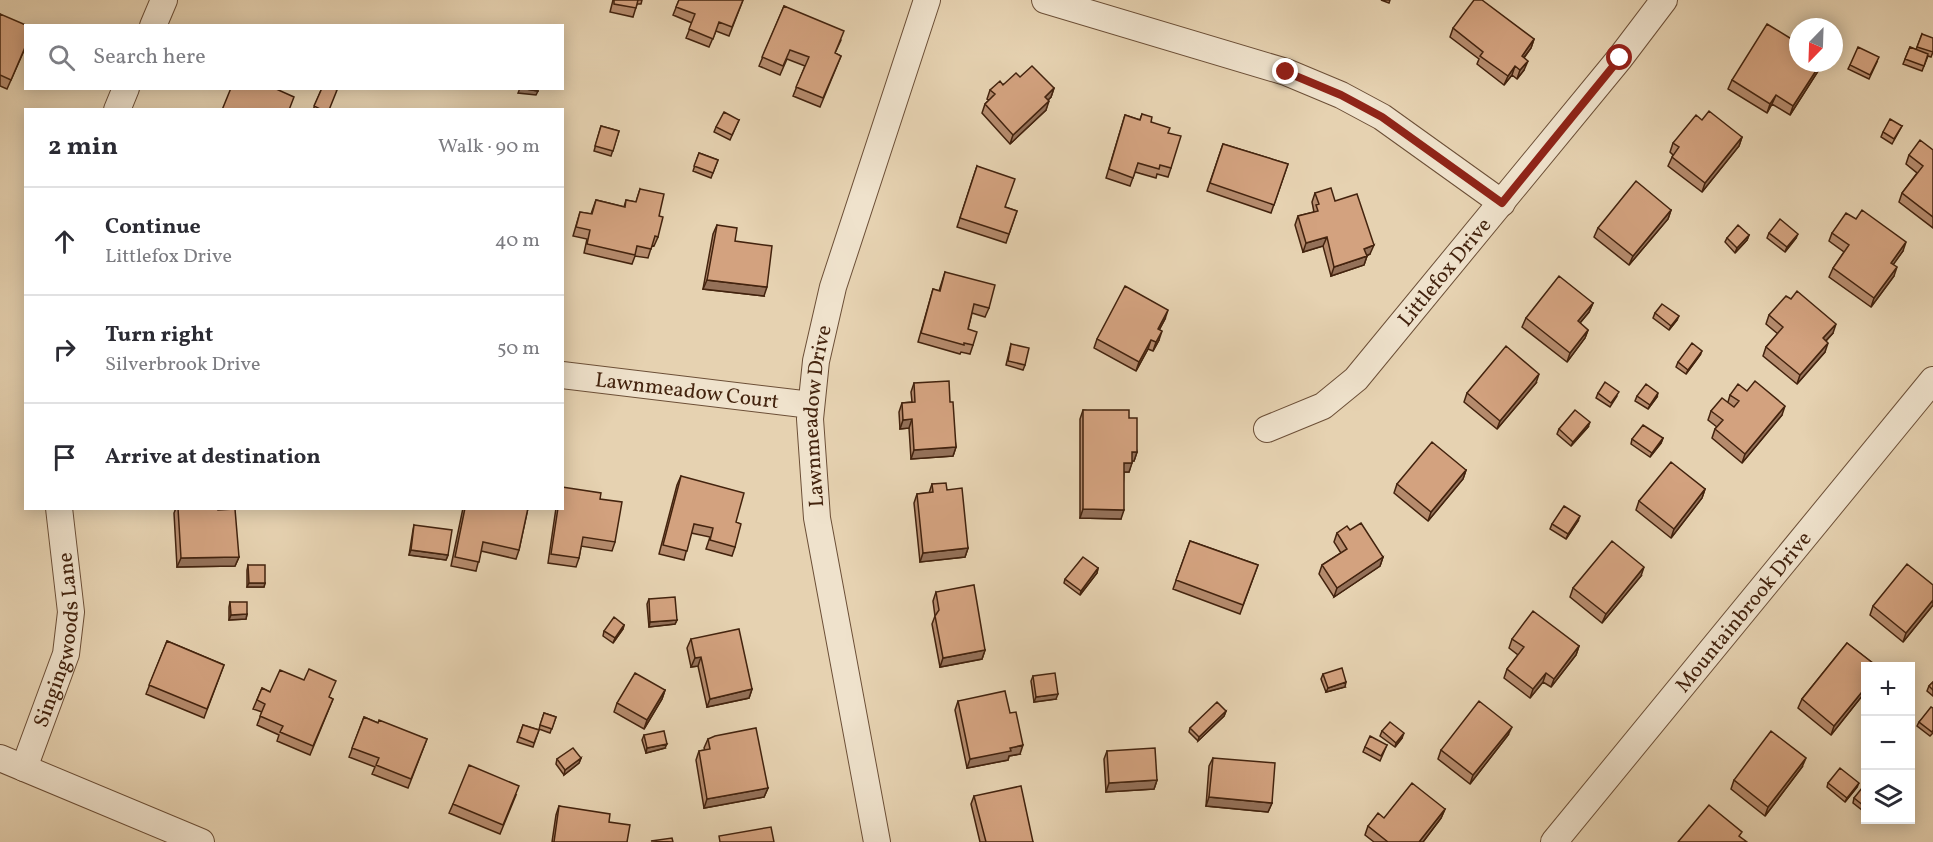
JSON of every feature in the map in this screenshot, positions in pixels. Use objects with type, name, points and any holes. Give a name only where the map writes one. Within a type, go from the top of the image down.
[{"type":"street","points":[[154,24],[164,0]]},
{"type":"street","name":"Lawnmeadow Drive","points":[[877,842],[817,518],[811,405],[816,361],[833,287],[927,0]]},
{"type":"street","points":[[1045,0],[1286,72],[1341,95],[1382,117],[1502,203]]},
{"type":"street","name":"Littlefox Drive","points":[[1267,429],[1323,406],[1356,379],[1502,203],[1664,0]]},
{"type":"street","points":[[118,108],[125,90]]},
{"type":"street","name":"Lawnmeadow Court","points":[[564,375],[811,405]]},
{"type":"street","name":"Mountainbrook Drive","points":[[1554,842],[1933,380]]},
{"type":"street","name":"Singingwoods Lane","points":[[24,768],[66,654],[71,612],[59,510]]},
{"type":"street","points":[[0,758],[201,842]]},
{"type":"building","points":[[614,0],[638,0],[636,8],[614,4]]},
{"type":"building","points":[[679,0],[743,0],[732,27],[719,22],[713,39],[689,29],[695,14],[676,7]]},
{"type":"building","points":[[1474,0],[1482,0],[1534,39],[1522,56],[1528,61],[1520,70],[1515,66],[1508,76],[1480,56],[1483,52],[1453,28]]},
{"type":"building","points":[[784,6],[844,31],[835,53],[841,56],[823,98],[796,87],[809,57],[790,50],[783,66],[762,57]]},
{"type":"building","points":[[0,14],[24,24],[24,50],[11,80],[0,75]]},
{"type":"building","points":[[1767,24],[1789,37],[1789,72],[1815,72],[1793,106],[1776,95],[1770,104],[1732,80]]},
{"type":"building","points":[[1922,34],[1933,38],[1933,52],[1917,47]]},
{"type":"building","points":[[1858,47],[1879,57],[1870,75],[1850,65]]},
{"type":"building","points":[[1910,47],[1928,54],[1924,66],[1905,59]]},
{"type":"building","points":[[1032,66],[1054,88],[1045,97],[1049,101],[1013,135],[985,104],[995,94],[990,90],[1000,81],[1003,85],[1016,73],[1020,77]]},
{"type":"building","points":[[230,90],[278,90],[294,97],[290,108],[223,108]]},
{"type":"building","points":[[321,90],[337,90],[330,108],[314,106]]},
{"type":"building","points":[[1709,111],[1742,137],[1705,183],[1672,157],[1679,147],[1673,143],[1696,115],[1702,120]]},
{"type":"building","points":[[724,112],[739,120],[732,135],[716,127]]},
{"type":"building","points":[[1142,114],[1152,117],[1151,122],[1170,128],[1168,133],[1181,136],[1171,168],[1160,165],[1159,169],[1138,163],[1133,178],[1109,169],[1125,115],[1140,120]]},
{"type":"building","points":[[1890,119],[1902,126],[1894,139],[1883,132]]},
{"type":"building","points":[[601,126],[619,131],[613,151],[595,146]]},
{"type":"building","points":[[1920,140],[1933,150],[1933,217],[1902,193],[1923,166],[1909,155]]},
{"type":"building","points":[[1223,144],[1288,164],[1274,205],[1210,183]]},
{"type":"building","points":[[699,153],[718,160],[713,173],[694,166]]},
{"type":"building","points":[[977,166],[1015,179],[1005,207],[1017,211],[1009,234],[960,218]]},
{"type":"building","points":[[1636,181],[1671,210],[1633,256],[1598,228]]},
{"type":"building","points":[[1331,188],[1335,201],[1357,194],[1374,245],[1364,249],[1367,256],[1334,267],[1327,237],[1306,243],[1298,216],[1318,211],[1316,205],[1319,204],[1315,193]]},
{"type":"building","points":[[640,189],[664,194],[659,216],[663,217],[658,237],[655,236],[651,249],[637,246],[635,255],[587,244],[590,230],[576,227],[580,212],[592,214],[596,200],[625,207],[626,200],[636,202]]},
{"type":"building","points":[[1862,210],[1906,242],[1891,263],[1897,267],[1874,298],[1833,268],[1849,245],[1832,233],[1846,213],[1856,219]]},
{"type":"building","points":[[1780,219],[1798,234],[1787,247],[1769,233]]},
{"type":"building","points":[[717,225],[737,228],[735,241],[772,246],[767,287],[707,280]]},
{"type":"building","points":[[1738,225],[1749,235],[1737,248],[1727,238]]},
{"type":"building","points":[[945,272],[995,285],[989,308],[974,304],[968,329],[977,332],[973,345],[964,343],[964,345],[921,333],[933,289],[940,291]]},
{"type":"building","points":[[1559,276],[1593,303],[1578,321],[1588,330],[1570,353],[1526,318]]},
{"type":"building","points":[[1125,286],[1168,310],[1158,329],[1162,331],[1156,342],[1151,340],[1139,362],[1097,339]]},
{"type":"building","points":[[1797,291],[1836,324],[1823,338],[1828,343],[1800,375],[1766,347],[1783,327],[1769,315],[1786,296],[1791,299]]},
{"type":"building","points":[[1662,304],[1679,316],[1671,326],[1655,313]]},
{"type":"building","points":[[1692,343],[1702,351],[1688,370],[1678,362]]},
{"type":"building","points":[[1011,344],[1029,348],[1025,365],[1008,361]]},
{"type":"building","points":[[1506,346],[1539,374],[1500,421],[1467,393]]},
{"type":"building","points":[[949,381],[956,447],[914,450],[912,419],[903,420],[902,403],[915,402],[914,383]]},
{"type":"building","points":[[1755,381],[1785,406],[1745,454],[1715,429],[1723,420],[1711,411],[1722,398],[1734,407],[1739,401],[1730,395],[1738,384],[1747,391]]},
{"type":"building","points":[[1605,382],[1619,392],[1611,403],[1598,393]]},
{"type":"building","points":[[1646,384],[1658,393],[1650,405],[1637,396]]},
{"type":"building","points":[[1083,410],[1129,410],[1129,418],[1137,418],[1137,452],[1132,452],[1132,463],[1124,463],[1124,510],[1083,509]]},
{"type":"building","points":[[1575,410],[1590,422],[1573,442],[1559,429]]},
{"type":"building","points":[[1643,425],[1663,438],[1652,453],[1632,439]]},
{"type":"building","points":[[1432,442],[1466,470],[1431,512],[1397,484]]},
{"type":"building","points":[[1671,462],[1705,489],[1674,529],[1639,501]]},
{"type":"building","points":[[681,476],[744,493],[736,522],[741,524],[735,547],[710,540],[713,528],[694,524],[687,551],[663,545]]},
{"type":"building","points":[[946,483],[947,490],[962,488],[968,548],[923,553],[917,494],[933,492],[932,484]]},
{"type":"building","points":[[564,487],[601,493],[600,499],[622,502],[615,542],[583,537],[579,558],[551,554],[558,510],[564,510]]},
{"type":"building","points":[[1564,506],[1580,516],[1568,534],[1552,524]]},
{"type":"building","points":[[178,510],[235,510],[239,557],[181,558]]},
{"type":"building","points":[[465,510],[528,510],[519,550],[483,542],[479,562],[455,557]]},
{"type":"building","points":[[1361,523],[1383,557],[1337,588],[1322,565],[1347,549],[1337,533],[1347,526],[1350,530]]},
{"type":"building","points":[[414,525],[452,530],[448,555],[411,550]]},
{"type":"building","points":[[1190,541],[1258,565],[1243,605],[1176,580]]},
{"type":"building","points":[[1612,541],[1644,567],[1606,614],[1573,588]]},
{"type":"building","points":[[1083,557],[1098,568],[1081,591],[1065,579]]},
{"type":"building","points":[[1907,564],[1933,585],[1933,600],[1906,633],[1873,606]]},
{"type":"building","points":[[248,565],[265,565],[265,583],[249,583]]},
{"type":"building","points":[[974,585],[985,650],[943,658],[935,616],[939,610],[936,592]]},
{"type":"building","points":[[675,597],[677,620],[650,622],[649,599]]},
{"type":"building","points":[[230,602],[247,602],[247,614],[231,615]]},
{"type":"building","points":[[1533,611],[1579,646],[1554,679],[1546,673],[1533,689],[1507,669],[1524,647],[1512,639]]},
{"type":"building","points":[[614,617],[624,625],[615,638],[604,631]]},
{"type":"building","points":[[739,629],[752,689],[710,699],[701,657],[695,658],[691,639]]},
{"type":"building","points":[[167,641],[224,665],[207,709],[149,685]]},
{"type":"building","points":[[1847,643],[1871,662],[1861,662],[1861,693],[1834,726],[1802,699]]},
{"type":"building","points":[[1342,668],[1346,682],[1328,688],[1323,674]]},
{"type":"building","points":[[309,669],[336,681],[329,697],[333,699],[313,746],[280,732],[283,726],[260,716],[265,704],[257,700],[262,688],[270,692],[280,670],[304,680]]},
{"type":"building","points":[[635,673],[665,690],[647,720],[617,703]]},
{"type":"building","points":[[1055,673],[1058,694],[1036,697],[1033,676]]},
{"type":"building","points":[[1005,691],[1010,713],[1016,712],[1023,745],[1010,748],[1011,751],[970,759],[958,701]]},
{"type":"building","points":[[1479,701],[1512,727],[1473,775],[1441,750]]},
{"type":"building","points":[[1217,702],[1226,711],[1199,737],[1190,728]]},
{"type":"building","points":[[1931,707],[1933,708],[1932,732],[1919,722]]},
{"type":"building","points":[[544,713],[556,717],[552,729],[540,725]]},
{"type":"building","points":[[364,717],[378,723],[379,720],[427,739],[411,779],[376,765],[379,758],[352,748]]},
{"type":"building","points":[[1390,722],[1404,733],[1396,743],[1382,731]]},
{"type":"building","points":[[523,725],[539,730],[534,743],[519,737]]},
{"type":"building","points":[[756,728],[768,788],[707,799],[699,751],[710,749],[708,739],[715,736]]},
{"type":"building","points":[[664,731],[667,744],[647,748],[644,735]]},
{"type":"building","points":[[1771,731],[1806,758],[1768,807],[1734,780]]},
{"type":"building","points":[[1370,736],[1387,745],[1381,756],[1365,747]]},
{"type":"building","points":[[573,748],[581,758],[565,770],[557,759]]},
{"type":"building","points":[[1155,748],[1157,780],[1109,783],[1107,751]]},
{"type":"building","points":[[1213,758],[1275,763],[1272,803],[1209,797]]},
{"type":"building","points":[[469,765],[519,786],[503,825],[453,804]]},
{"type":"building","points":[[1840,768],[1859,783],[1847,798],[1828,783]]},
{"type":"building","points":[[1412,783],[1445,809],[1419,842],[1388,842],[1368,826],[1378,813],[1384,818]]},
{"type":"building","points":[[1021,786],[1033,842],[986,842],[974,796]]},
{"type":"building","points":[[1861,789],[1861,804],[1854,798]]},
{"type":"building","points":[[1709,805],[1742,832],[1739,836],[1747,842],[1678,842]]},
{"type":"building","points":[[559,806],[610,814],[609,822],[630,825],[627,842],[554,842]]},
{"type":"building","points":[[771,827],[774,842],[720,842],[719,836]]},
{"type":"building","points":[[672,838],[673,842],[651,841]]},
{"type":"route","points":[[1286,72],[1341,95],[1382,117],[1502,203],[1620,58]]}]
